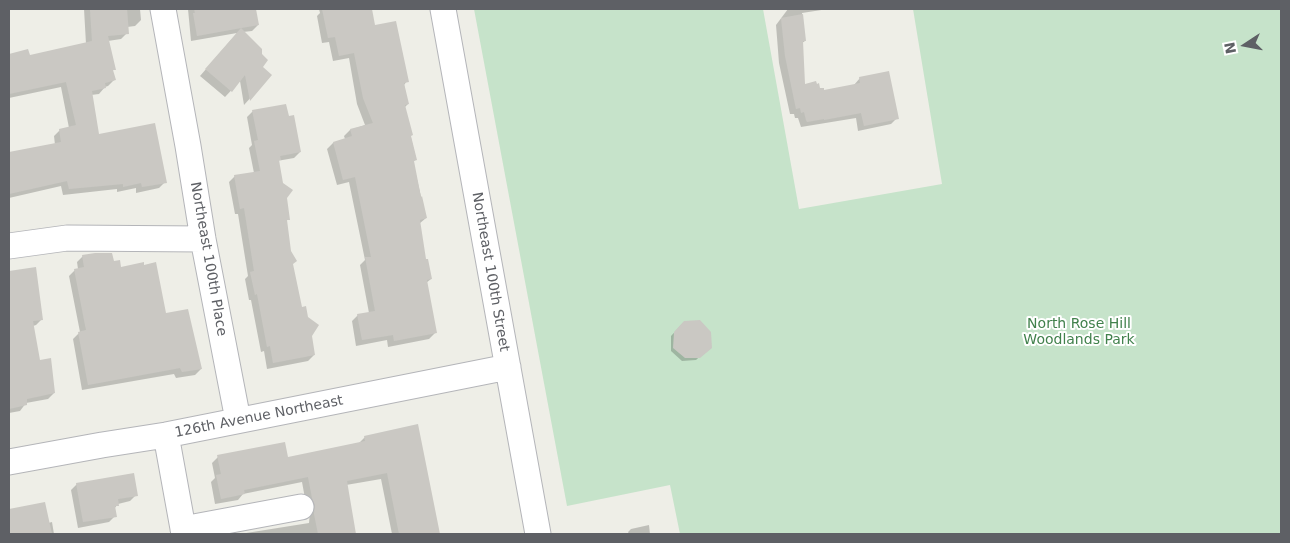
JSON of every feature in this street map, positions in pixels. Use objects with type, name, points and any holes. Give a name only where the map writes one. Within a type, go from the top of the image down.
[{"type":"street","name":"Northeast 100th Place","points":[[163,9],[203,238],[238,420]]},
{"type":"street","name":"Northeast 100th Street","points":[[443,9],[538,534]]},
{"type":"street","points":[[9,246],[67,238],[203,238]]},
{"type":"street","name":"126th Avenue Northeast","points":[[9,462],[102,445],[166,436],[508,367]]},
{"type":"street","points":[[166,436],[183,532],[300,507]]},
{"type":"green space","name":"North Rose Hill Woodlands Park","points":[[474,9],[763,9],[799,209],[942,184],[913,9],[1281,9],[1281,534],[680,534],[670,485],[567,506]]},
{"type":"building","points":[[90,9],[127,9],[129,34],[108,36],[116,70],[113,70],[116,80],[105,83],[106,88],[92,91],[99,134],[155,123],[167,183],[142,187],[141,183],[123,187],[123,184],[69,189],[67,181],[9,194],[9,152],[61,142],[59,129],[76,125],[66,82],[9,94],[9,54],[28,49],[30,55],[92,41]]},
{"type":"building","points":[[194,9],[256,9],[259,25],[197,36]]},
{"type":"building","points":[[322,9],[372,9],[375,25],[396,21],[409,82],[404,83],[409,104],[405,105],[413,135],[411,136],[417,160],[414,161],[427,218],[420,220],[426,259],[428,259],[432,279],[427,280],[437,333],[394,341],[393,335],[362,340],[357,314],[375,311],[365,257],[371,257],[355,177],[343,180],[333,142],[352,136],[350,129],[373,123],[363,98],[354,53],[339,56],[335,37],[328,38]]},
{"type":"building","points":[[803,14],[806,41],[803,41],[805,84],[816,81],[817,84],[819,83],[820,88],[824,88],[824,90],[860,83],[859,77],[889,71],[899,119],[864,126],[861,113],[807,122],[804,112],[801,113],[800,108],[796,109],[785,56],[781,18]]},
{"type":"building","points":[[241,28],[262,49],[262,54],[268,60],[263,67],[272,75],[250,101],[245,75],[232,92],[205,69]]},
{"type":"building","points":[[286,104],[289,116],[294,115],[301,152],[280,156],[281,160],[279,160],[283,183],[293,190],[287,198],[290,220],[287,220],[291,251],[297,261],[293,264],[302,307],[306,306],[308,317],[319,325],[312,336],[315,355],[273,363],[270,346],[267,347],[257,294],[255,295],[250,272],[254,271],[244,208],[240,209],[234,175],[260,171],[254,141],[258,140],[252,110]]},
{"type":"building","points":[[112,253],[114,261],[120,260],[121,267],[144,262],[144,265],[156,262],[166,313],[188,309],[202,369],[182,372],[180,368],[88,385],[78,332],[86,330],[74,269],[84,267],[82,255]]},
{"type":"building","points":[[36,267],[43,320],[33,321],[40,360],[51,358],[55,393],[27,399],[27,405],[9,409],[9,271]]},
{"type":"building","points":[[700,320],[711,332],[712,348],[700,358],[685,358],[673,348],[674,332],[684,321]]},
{"type":"building","points":[[418,424],[440,534],[399,534],[387,473],[347,481],[356,534],[318,534],[314,514],[315,505],[308,477],[244,490],[245,494],[221,499],[216,475],[221,474],[217,455],[285,442],[288,457],[365,441],[364,436]]},
{"type":"building","points":[[134,473],[138,496],[118,499],[119,506],[115,506],[117,517],[83,522],[76,483]]},
{"type":"building","points":[[45,502],[52,534],[9,534],[9,509]]}]
